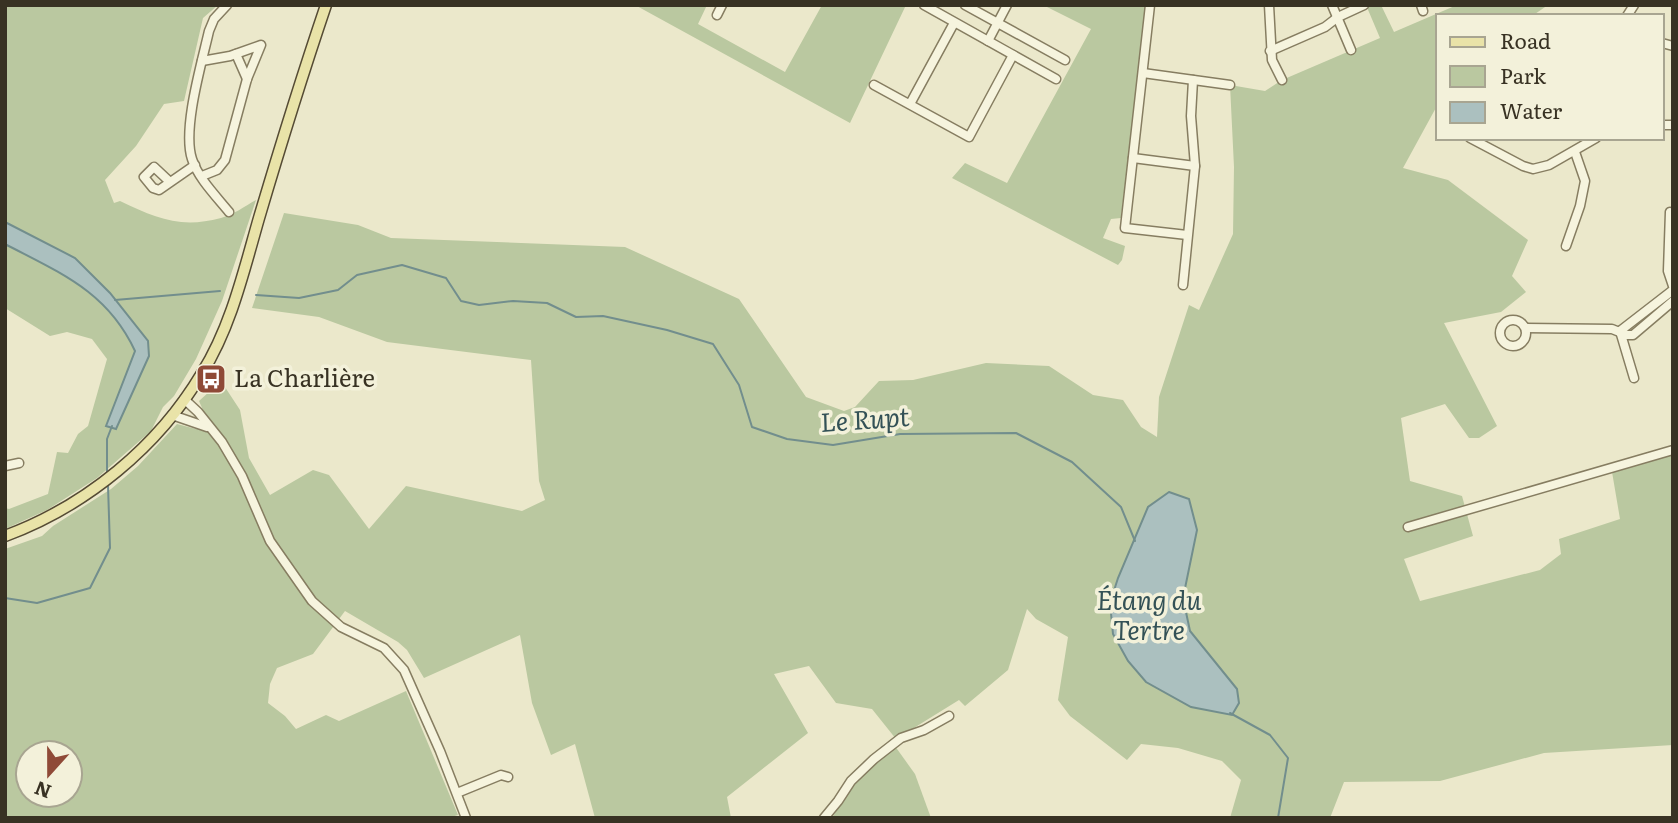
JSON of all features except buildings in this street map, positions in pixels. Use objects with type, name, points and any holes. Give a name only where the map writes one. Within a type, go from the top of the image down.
[{"type":"main road","points":[[5,536],[41,521],[110,478],[141,450],[172,415],[202,374],[229,313],[326,5]]},
{"type":"street","points":[[227,5],[214,19],[202,61],[189,143],[195,165],[229,212]]},
{"type":"street","points":[[717,15],[722,5]]},
{"type":"street","points":[[924,5],[1056,79]]},
{"type":"street","points":[[965,5],[1065,60]]},
{"type":"street","points":[[988,41],[1007,5]]},
{"type":"street","points":[[1150,5],[1125,228],[1187,235]]},
{"type":"street","points":[[1269,5],[1270,51],[1282,80]]},
{"type":"street","points":[[1332,5],[1351,50]]},
{"type":"street","points":[[1270,51],[1325,27],[1338,17],[1364,5]]},
{"type":"street","points":[[910,104],[954,23]]},
{"type":"street","points":[[202,61],[236,54],[260,41],[225,160],[217,170],[202,176]]},
{"type":"street","points":[[236,54],[247,79]]},
{"type":"street","points":[[874,85],[969,137],[1013,55]]},
{"type":"street","points":[[1143,73],[1230,85]]},
{"type":"street","points":[[1183,285],[1195,166],[1191,116],[1193,80]]},
{"type":"street","points":[[1474,140],[1533,169],[1549,165],[1593,140]]},
{"type":"street","points":[[1566,246],[1580,206],[1585,181],[1575,152]]},
{"type":"street","points":[[1133,158],[1195,166]]},
{"type":"street","points":[[170,183],[195,165]]},
{"type":"street","points":[[1620,331],[1673,288],[1668,271],[1670,212],[1673,213]]},
{"type":"street","points":[[1526,328],[1620,331],[1633,335],[1673,301]]},
{"type":"street","points":[[1620,331],[1634,378]]},
{"type":"street","points":[[184,399],[222,442],[242,476],[270,541],[312,601],[341,626],[384,648],[404,670],[466,818]]},
{"type":"street","points":[[172,415],[210,428]]},
{"type":"street","points":[[1408,527],[1673,450]]},
{"type":"street","points":[[5,466],[19,463]]},
{"type":"street","points":[[824,818],[851,780],[874,759],[901,738],[924,730],[949,716]]},
{"type":"street","points":[[457,793],[501,775],[508,777]]},
{"type":"green space","points":[[5,5],[218,5],[203,18],[184,101],[164,104],[136,146],[105,180],[114,203],[120,201],[157,217],[181,222],[221,218],[256,200],[222,301],[196,359],[174,396],[163,407],[151,431],[97,478],[47,510],[5,529],[5,508],[9,509],[48,494],[57,452],[68,453],[78,434],[88,426],[107,359],[92,339],[67,332],[50,336],[5,308],[5,244],[80,285],[110,312],[123,329],[135,350],[116,429],[149,356],[75,258],[5,222]]},
{"type":"green space","points":[[635,5],[707,5],[698,24],[785,72],[822,5],[906,5],[850,123]]},
{"type":"green space","points":[[1043,5],[1146,5],[1121,218],[1111,219],[1103,238],[1125,246],[1118,265],[952,178],[965,163],[1007,183],[1091,29]]},
{"type":"green space","points":[[1366,5],[1381,5],[1394,32],[1436,14],[1436,108],[1403,168],[1448,180],[1528,240],[1512,276],[1526,292],[1501,312],[1444,323],[1497,426],[1479,438],[1469,438],[1445,404],[1401,418],[1410,481],[1462,496],[1473,536],[1404,559],[1420,601],[1540,570],[1561,554],[1559,539],[1620,519],[1611,466],[1673,449],[1673,745],[1544,753],[1440,781],[1344,782],[1330,818],[1230,818],[1241,780],[1222,761],[1178,748],[1141,744],[1127,760],[1070,716],[1058,700],[1068,637],[1036,619],[1027,609],[1008,670],[965,706],[959,700],[896,739],[872,709],[836,703],[809,666],[774,674],[808,733],[727,797],[731,818],[595,818],[575,744],[551,755],[532,703],[520,635],[424,678],[407,650],[398,642],[345,611],[313,654],[277,668],[270,684],[268,703],[296,729],[326,715],[339,721],[406,691],[458,815],[448,818],[5,818],[5,549],[42,536],[111,489],[138,466],[177,424],[196,429],[207,419],[199,401],[221,381],[240,410],[249,458],[270,495],[313,470],[329,475],[369,529],[406,486],[522,511],[545,500],[539,481],[531,360],[387,342],[319,317],[252,308],[284,213],[358,225],[391,238],[625,247],[739,299],[806,397],[844,411],[855,407],[879,381],[913,380],[986,363],[1049,366],[1093,395],[1123,400],[1141,427],[1157,437],[1159,397],[1189,305],[1199,310],[1233,234],[1234,167],[1230,85],[1265,91],[1282,80],[1380,38]]},
{"type":"green space","points":[[1457,5],[1548,5],[1535,14],[1436,14]]},
{"type":"green space","points":[[892,742],[915,774],[931,818],[832,818],[851,788]]},
{"type":"water","points":[[5,222],[75,258],[110,293],[148,341],[149,356],[116,429],[106,426],[135,351],[124,330],[96,298],[80,286],[5,244]]},
{"type":"water","name":"Étang du Tertre","points":[[1169,492],[1189,499],[1197,530],[1183,598],[1190,631],[1237,689],[1239,703],[1232,715],[1191,707],[1146,682],[1128,661],[1113,634],[1110,603],[1118,578],[1148,507]]},
{"type":"waterway","name":"Le Rupt","points":[[256,295],[299,298],[338,290],[357,275],[402,265],[446,278],[461,301],[479,305],[513,301],[547,303],[576,317],[603,316],[667,330],[713,344],[739,385],[752,427],[787,439],[833,445],[900,434],[1016,433],[1072,462],[1121,507],[1135,541]]},
{"type":"waterway","name":"Le Rupt","points":[[115,300],[220,291]]},
{"type":"waterway","points":[[107,472],[107,439],[112,426]]},
{"type":"waterway","points":[[5,598],[37,603],[90,588],[110,548],[108,485]]},
{"type":"waterway","name":"Le Rupt","points":[[1230,713],[1270,735],[1288,758],[1278,818]]},
{"type":"place","name":"La Charlière","points":[[211,379]]}]
